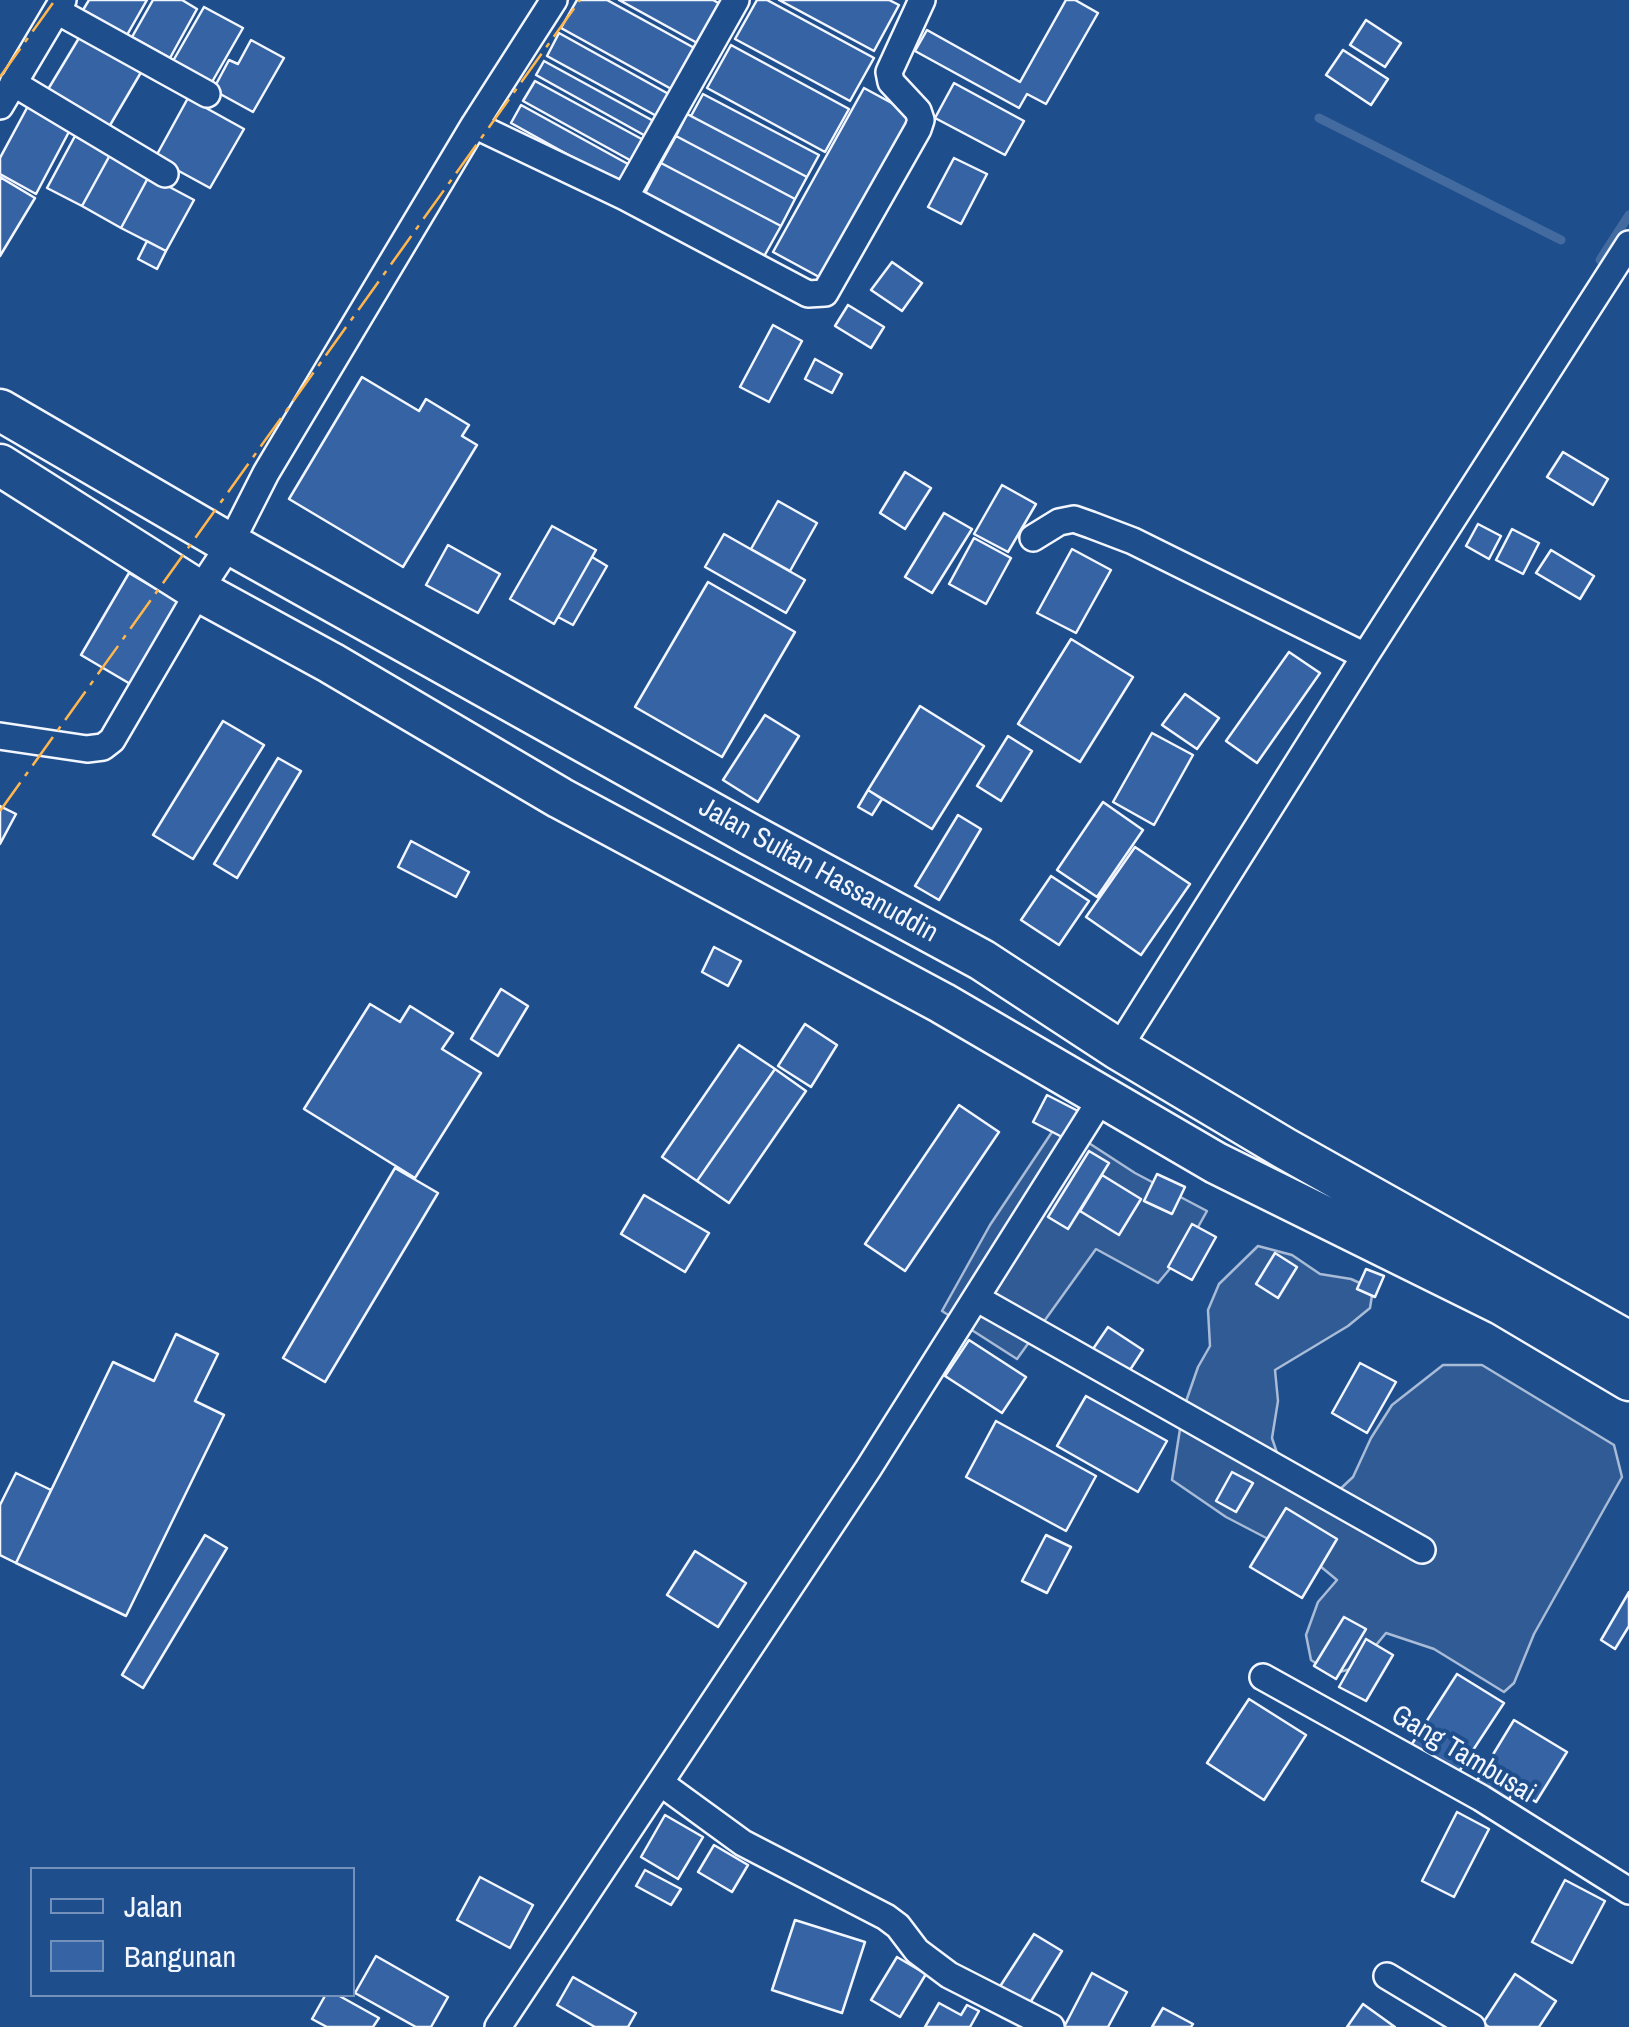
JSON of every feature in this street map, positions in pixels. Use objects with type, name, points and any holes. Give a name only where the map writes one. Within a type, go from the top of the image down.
[{"type":"main road","name":"Jalan Sultan Hassanuddin","points":[[0,410],[230,544],[982,960],[1118,1049],[1284,1148],[1629,1342]]},
{"type":"main road","name":"Jalan Sultan Hassanuddin","points":[[0,465],[199,591],[331,663],[560,798],[958,1012],[1260,1186],[1501,1304],[1629,1380]]},
{"type":"main road","points":[[1260,1186],[1284,1148]]},
{"type":"street","points":[[0,736],[87,749],[104,747],[112,740],[230,544],[266,473],[474,125],[554,0]]},
{"type":"street","points":[[625,197],[736,0]]},
{"type":"street","points":[[474,125],[625,197],[808,294],[825,292],[921,120],[918,111],[892,82],[889,72],[922,0]]},
{"type":"street","points":[[165,174],[6,94],[60,6],[208,94]]},
{"type":"street","points":[[1118,1049],[1629,244]]},
{"type":"street","points":[[1033,538],[1059,522],[1074,519],[1092,525],[1134,541],[1364,656]]},
{"type":"street","points":[[498,2027],[662,1784],[978,1299],[1104,1096]]},
{"type":"street","points":[[978,1299],[1422,1550]]},
{"type":"street","name":"Gang Tambusai","points":[[1263,1676],[1481,1798],[1629,1891]]},
{"type":"street","points":[[662,1784],[744,1842],[886,1917],[917,1951],[949,1975],[1051,2027]]},
{"type":"street","points":[[1387,1976],[1472,2027]]},
{"type":"shaded area","points":[[1058,1123],[1135,1173],[1207,1211],[1184,1252],[1158,1283],[1096,1249],[1017,1359],[942,1311],[990,1225]]},
{"type":"shaded area","points":[[1258,1246],[1292,1255],[1320,1274],[1351,1279],[1373,1289],[1370,1308],[1348,1326],[1275,1370],[1278,1401],[1272,1438],[1280,1462],[1337,1492],[1353,1477],[1392,1405],[1443,1365],[1482,1365],[1614,1445],[1622,1477],[1534,1634],[1514,1683],[1504,1692],[1434,1649],[1386,1633],[1358,1667],[1332,1674],[1311,1660],[1306,1635],[1318,1602],[1337,1580],[1320,1566],[1226,1517],[1172,1480],[1183,1410],[1210,1346],[1208,1310],[1219,1284]]},
{"type":"building","points":[[89,0],[147,0],[127,35],[83,10]]},
{"type":"building","points":[[153,0],[182,0],[197,9],[170,58],[132,37]]},
{"type":"building","points":[[577,0],[607,0],[698,50],[675,91],[561,28]]},
{"type":"building","points":[[619,0],[713,0],[722,5],[699,44]]},
{"type":"building","points":[[757,0],[767,0],[874,58],[850,101],[735,39]]},
{"type":"building","points":[[779,0],[889,0],[899,5],[874,51]]},
{"type":"building","points":[[1066,0],[1075,0],[1098,13],[1046,104],[1027,94],[1019,108],[915,51],[927,30],[1020,82]]},
{"type":"building","points":[[204,7],[243,28],[212,82],[173,61]]},
{"type":"building","points":[[1366,20],[1401,43],[1385,67],[1350,45]]},
{"type":"building","points":[[82,33],[143,69],[106,132],[44,96]]},
{"type":"building","points":[[559,33],[674,97],[662,119],[547,56]]},
{"type":"building","points":[[251,40],[284,58],[253,112],[213,90],[229,60],[238,64]]},
{"type":"building","points":[[731,45],[849,109],[825,152],[707,88]]},
{"type":"building","points":[[1343,50],[1388,79],[1371,105],[1326,75]]},
{"type":"building","points":[[544,61],[659,124],[651,139],[536,75]]},
{"type":"building","points":[[535,81],[649,143],[637,164],[523,101]]},
{"type":"building","points":[[954,83],[1024,121],[1005,155],[935,118]]},
{"type":"building","points":[[864,88],[912,114],[821,278],[773,252]]},
{"type":"building","points":[[703,94],[819,155],[807,177],[691,116]]},
{"type":"building","points":[[188,98],[244,129],[210,188],[155,158]]},
{"type":"building","points":[[521,105],[637,169],[626,187],[511,123]]},
{"type":"building","points":[[28,106],[71,128],[36,194],[0,174],[0,158]]},
{"type":"building","points":[[687,114],[807,177],[795,199],[676,136]]},
{"type":"building","points":[[75,136],[110,155],[82,206],[47,188]]},
{"type":"building","points":[[676,136],[795,199],[781,226],[661,163]]},
{"type":"building","points":[[110,155],[149,176],[121,228],[82,206]]},
{"type":"building","points":[[954,158],[987,174],[961,224],[928,207]]},
{"type":"building","points":[[661,163],[781,226],[762,260],[643,197]]},
{"type":"building","points":[[149,176],[194,200],[166,251],[121,228]]},
{"type":"building","points":[[0,177],[35,198],[0,256]]},
{"type":"building","points":[[147,241],[166,251],[157,269],[138,259]]},
{"type":"building","points":[[892,262],[922,283],[902,311],[871,290]]},
{"type":"building","points":[[848,305],[884,327],[871,348],[835,326]]},
{"type":"building","points":[[773,325],[802,341],[769,402],[740,387]]},
{"type":"building","points":[[815,359],[842,374],[832,393],[805,379]]},
{"type":"building","points":[[362,377],[419,411],[426,399],[469,425],[462,436],[477,445],[403,567],[289,499]]},
{"type":"building","points":[[1563,452],[1608,479],[1593,505],[1547,477]]},
{"type":"building","points":[[905,472],[931,488],[905,529],[880,513]]},
{"type":"building","points":[[1002,485],[1036,504],[1008,552],[974,534]]},
{"type":"building","points":[[778,501],[817,523],[790,571],[751,549]]},
{"type":"building","points":[[944,513],[972,529],[932,593],[905,577]]},
{"type":"building","points":[[1478,524],[1501,536],[1489,559],[1466,546]]},
{"type":"building","points":[[552,526],[596,550],[554,624],[510,599]]},
{"type":"building","points":[[1512,529],[1539,543],[1523,574],[1496,560]]},
{"type":"building","points":[[724,534],[805,580],[786,613],[705,567]]},
{"type":"building","points":[[974,538],[1011,558],[986,604],[949,584]]},
{"type":"building","points":[[448,545],[500,574],[478,613],[426,585]]},
{"type":"building","points":[[1072,549],[1111,570],[1076,633],[1037,613]]},
{"type":"building","points":[[1551,550],[1594,576],[1580,599],[1536,573]]},
{"type":"building","points":[[592,557],[607,566],[573,625],[558,617]]},
{"type":"building","points":[[129,573],[180,603],[132,685],[81,655]]},
{"type":"building","points":[[708,582],[795,632],[722,757],[635,707]]},
{"type":"building","points":[[1071,639],[1133,677],[1080,762],[1018,724]]},
{"type":"building","points":[[1289,652],[1320,673],[1257,763],[1226,741]]},
{"type":"building","points":[[1185,694],[1219,718],[1197,749],[1162,725]]},
{"type":"building","points":[[920,706],[984,746],[932,829],[868,790]]},
{"type":"building","points":[[765,715],[799,736],[758,802],[723,780]]},
{"type":"building","points":[[223,721],[264,745],[193,859],[153,835]]},
{"type":"building","points":[[1152,733],[1193,755],[1154,825],[1113,802]]},
{"type":"building","points":[[1008,736],[1032,751],[1001,801],[977,786]]},
{"type":"building","points":[[278,758],[301,771],[237,878],[214,864]]},
{"type":"building","points":[[868,790],[882,799],[872,815],[858,807]]},
{"type":"building","points":[[1103,802],[1143,830],[1097,897],[1057,870]]},
{"type":"building","points":[[0,806],[16,814],[0,844]]},
{"type":"building","points":[[958,815],[981,829],[939,900],[915,886]]},
{"type":"building","points":[[411,841],[469,872],[456,897],[398,867]]},
{"type":"building","points":[[1135,847],[1190,884],[1141,955],[1086,917]]},
{"type":"building","points":[[1051,876],[1089,901],[1059,945],[1021,920]]},
{"type":"building","points":[[714,947],[741,961],[728,986],[702,972]]},
{"type":"building","points":[[501,989],[528,1006],[498,1056],[471,1039]]},
{"type":"building","points":[[370,1004],[400,1022],[410,1006],[453,1033],[442,1049],[481,1073],[415,1178],[304,1109]]},
{"type":"building","points":[[805,1024],[837,1045],[811,1087],[778,1066]]},
{"type":"building","points":[[739,1045],[775,1069],[697,1181],[662,1157]]},
{"type":"building","points":[[775,1069],[806,1091],[729,1203],[697,1181]]},
{"type":"building","points":[[1047,1095],[1082,1113],[1068,1140],[1033,1122]]},
{"type":"building","points":[[959,1105],[999,1132],[905,1271],[865,1244]]},
{"type":"building","points":[[1089,1151],[1109,1163],[1068,1229],[1048,1217]]},
{"type":"building","points":[[395,1168],[438,1193],[325,1382],[283,1358]]},
{"type":"building","points":[[1157,1174],[1185,1187],[1172,1214],[1144,1201]]},
{"type":"building","points":[[1102,1175],[1141,1199],[1119,1235],[1080,1211]]},
{"type":"building","points":[[644,1195],[709,1233],[685,1272],[621,1234]]},
{"type":"building","points":[[1192,1224],[1216,1237],[1192,1280],[1168,1267]]},
{"type":"building","points":[[1275,1253],[1297,1267],[1278,1298],[1256,1284]]},
{"type":"building","points":[[1366,1269],[1384,1276],[1375,1297],[1357,1289]]},
{"type":"building","points":[[1108,1327],[1143,1350],[1128,1373],[1093,1349]]},
{"type":"building","points":[[176,1334],[218,1354],[195,1401],[224,1415],[126,1616],[16,1563],[113,1362],[154,1381]]},
{"type":"building","points":[[969,1340],[1026,1377],[1002,1413],[945,1376]]},
{"type":"building","points":[[1360,1363],[1396,1382],[1367,1433],[1332,1413]]},
{"type":"building","points":[[1086,1396],[1167,1441],[1138,1492],[1057,1446]]},
{"type":"building","points":[[996,1421],[1096,1476],[1066,1531],[966,1477]]},
{"type":"building","points":[[1232,1472],[1253,1483],[1236,1512],[1216,1501]]},
{"type":"building","points":[[16,1473],[51,1490],[16,1563],[0,1555],[0,1505]]},
{"type":"building","points":[[1286,1508],[1337,1539],[1302,1598],[1250,1567]]},
{"type":"building","points":[[205,1535],[227,1548],[143,1688],[122,1675]]},
{"type":"building","points":[[1046,1535],[1071,1547],[1047,1593],[1022,1581]]},
{"type":"building","points":[[695,1551],[746,1583],[718,1627],[667,1595]]},
{"type":"building","points":[[1629,1592],[1629,1626],[1615,1649],[1601,1640]]},
{"type":"building","points":[[1344,1617],[1366,1629],[1336,1679],[1314,1666]]},
{"type":"building","points":[[1366,1639],[1393,1655],[1366,1701],[1339,1687]]},
{"type":"building","points":[[1457,1674],[1504,1703],[1456,1776],[1410,1747]]},
{"type":"building","points":[[1249,1699],[1306,1735],[1264,1800],[1207,1763]]},
{"type":"building","points":[[1514,1720],[1567,1752],[1536,1802],[1515,1789],[1507,1803],[1475,1784]]},
{"type":"building","points":[[1457,1812],[1489,1829],[1454,1897],[1422,1881]]},
{"type":"building","points":[[665,1815],[703,1837],[678,1879],[641,1857]]},
{"type":"building","points":[[714,1845],[748,1865],[732,1892],[698,1872]]},
{"type":"building","points":[[645,1870],[681,1889],[671,1905],[636,1886]]},
{"type":"building","points":[[480,1877],[533,1905],[510,1948],[457,1920]]},
{"type":"building","points":[[1565,1880],[1605,1901],[1572,1963],[1532,1942]]},
{"type":"building","points":[[795,1920],[865,1942],[842,2013],[772,1990]]},
{"type":"building","points":[[1034,1934],[1062,1951],[1028,2006],[999,1988]]},
{"type":"building","points":[[376,1956],[448,1997],[431,2027],[416,2027],[355,1993]]},
{"type":"building","points":[[897,1957],[926,1974],[900,2017],[871,2000]]},
{"type":"building","points":[[1092,1973],[1127,1992],[1108,2027],[1064,2027]]},
{"type":"building","points":[[1515,1974],[1556,2001],[1539,2027],[1489,2027],[1483,2023]]},
{"type":"building","points":[[573,1977],[636,2013],[628,2027],[595,2027],[557,2005]]},
{"type":"building","points":[[324,1997],[341,1997],[379,2018],[373,2027],[327,2027],[312,2019]]},
{"type":"building","points":[[939,2003],[961,2015],[967,2005],[979,2011],[970,2027],[925,2027]]},
{"type":"building","points":[[1363,2004],[1395,2027],[1347,2027]]},
{"type":"building","points":[[1163,2008],[1193,2024],[1152,2027]]},
{"type":"waterway","points":[[1319,118],[1561,240]]},
{"type":"waterway","points":[[1600,260],[1629,215]]},
{"type":"power","points":[[0,77],[55,0]]},
{"type":"power","points":[[0,811],[580,0]]}]
